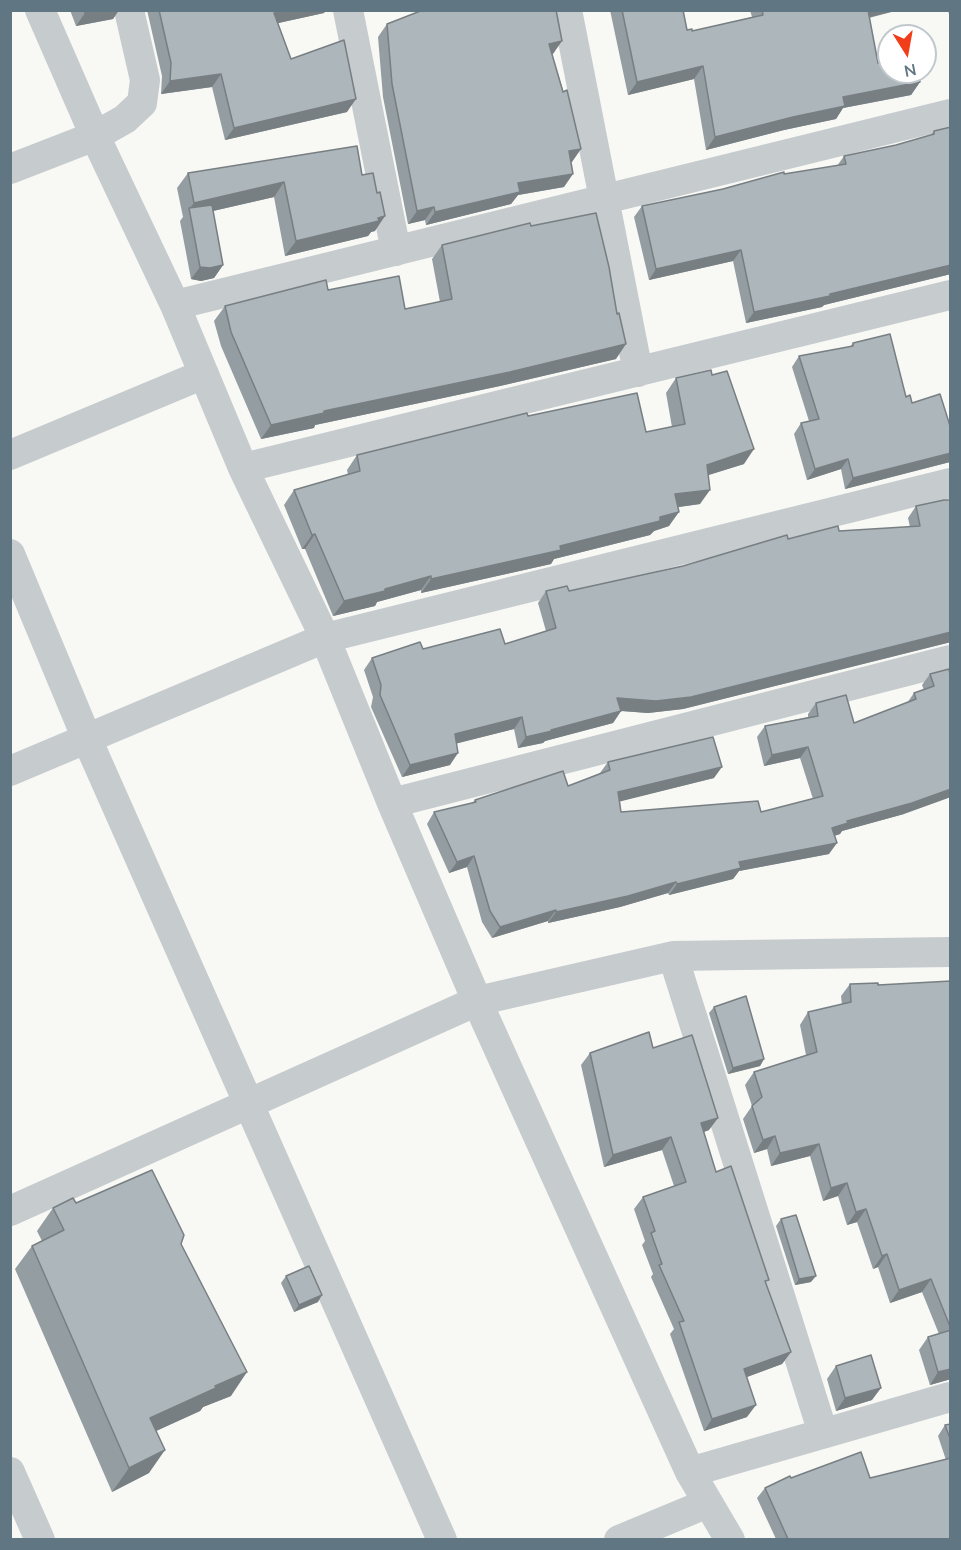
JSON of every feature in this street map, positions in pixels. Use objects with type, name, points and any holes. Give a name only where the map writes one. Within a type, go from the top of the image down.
[{"type":"street","points":[[40,10],[95,136],[175,305],[243,468],[325,638],[392,803],[477,1001],[690,1472],[730,1539]]},
{"type":"street","points":[[10,169],[95,136],[124,119],[142,103],[145,80],[129,10]]},
{"type":"street","points":[[348,10],[396,251]]},
{"type":"street","points":[[567,10],[638,372]]},
{"type":"street","points":[[175,305],[951,114]]},
{"type":"street","points":[[243,468],[951,295]]},
{"type":"street","points":[[10,455],[204,374]]},
{"type":"street","points":[[10,771],[325,638],[951,483]]},
{"type":"street","points":[[10,554],[87,739],[442,1539]]},
{"type":"street","points":[[392,803],[951,660]]},
{"type":"street","points":[[10,1211],[477,1001],[673,956],[951,952]]},
{"type":"street","points":[[673,956],[823,1433]]},
{"type":"street","points":[[690,1472],[951,1397]]},
{"type":"street","points":[[10,1472],[40,1539]]},
{"type":"street","points":[[619,1539],[708,1503]]},
{"type":"building","points":[[159,10],[286,10],[274,13],[291,59],[344,40],[356,99],[234,128],[221,74],[170,81],[171,63]]},
{"type":"building","points":[[423,10],[556,10],[562,41],[549,44],[563,92],[567,90],[581,149],[569,151],[573,174],[518,183],[520,192],[435,212],[434,207],[417,211],[392,84],[387,24]]},
{"type":"building","points":[[622,10],[683,10],[687,30],[692,29],[692,31],[763,15],[762,10],[868,10],[877,58],[877,84],[910,84],[843,97],[845,106],[715,137],[703,66],[637,82]]},
{"type":"building","points":[[951,127],[951,265],[830,294],[830,296],[754,312],[741,250],[656,269],[642,206],[723,189],[784,172],[784,174],[846,164],[844,156],[896,145]]},
{"type":"building","points":[[357,146],[362,175],[373,173],[377,193],[380,192],[385,216],[378,218],[379,221],[296,241],[284,182],[194,203],[188,173]]},
{"type":"building","points":[[212,205],[223,265],[210,268],[200,267],[189,208]]},
{"type":"building","points":[[596,213],[617,314],[619,313],[626,344],[510,372],[324,411],[324,413],[271,425],[231,332],[225,306],[326,280],[328,290],[399,276],[405,309],[452,299],[442,245],[530,223],[531,226]]},
{"type":"building","points":[[890,334],[906,397],[910,395],[912,403],[940,394],[951,429],[951,453],[853,478],[848,459],[815,469],[801,423],[819,419],[799,356],[853,346],[853,343]]},
{"type":"building","points":[[711,370],[712,375],[727,371],[754,449],[707,465],[710,490],[675,494],[679,512],[660,517],[660,521],[560,546],[561,550],[431,579],[431,576],[344,601],[315,534],[312,535],[294,490],[360,471],[357,455],[527,413],[528,416],[637,393],[646,432],[685,424],[676,378]]},
{"type":"building","points":[[951,500],[951,632],[691,697],[656,701],[617,698],[621,711],[526,737],[522,717],[455,734],[458,753],[410,765],[380,695],[381,685],[372,658],[420,642],[423,649],[500,629],[505,644],[556,628],[546,591],[567,586],[569,591],[683,566],[787,535],[788,539],[838,526],[839,531],[920,526],[916,506]]},
{"type":"building","points":[[949,669],[951,789],[912,803],[847,821],[848,823],[832,828],[837,843],[739,862],[741,868],[677,884],[676,882],[628,896],[556,912],[556,910],[500,927],[490,911],[474,856],[457,862],[434,812],[476,802],[475,800],[563,771],[568,786],[610,770],[608,762],[713,737],[722,767],[618,792],[621,812],[758,801],[761,812],[823,796],[808,747],[772,755],[765,726],[818,716],[816,703],[846,695],[854,723],[916,699],[914,693],[934,686],[930,674]]},
{"type":"building","points":[[951,981],[951,1329],[931,1279],[899,1290],[887,1254],[882,1256],[866,1209],[856,1212],[847,1183],[831,1188],[819,1144],[780,1153],[775,1136],[763,1140],[752,1106],[762,1097],[754,1072],[817,1052],[808,1012],[851,1002],[850,984],[878,983],[878,985]]},
{"type":"building","points":[[746,996],[764,1059],[733,1068],[714,1007]]},
{"type":"building","points":[[649,1032],[653,1048],[692,1035],[718,1118],[701,1123],[716,1172],[731,1166],[769,1280],[765,1281],[791,1352],[744,1369],[756,1405],[712,1419],[679,1322],[684,1321],[659,1265],[662,1264],[651,1233],[655,1231],[643,1197],[686,1182],[671,1137],[613,1155],[590,1053]]},
{"type":"building","points":[[152,1170],[184,1235],[181,1244],[247,1372],[150,1418],[165,1450],[129,1468],[32,1246],[64,1230],[53,1208],[73,1198],[76,1203]]},
{"type":"building","points":[[796,1215],[816,1276],[799,1279],[781,1219]]},
{"type":"building","points":[[309,1266],[322,1295],[299,1305],[286,1276]]},
{"type":"building","points":[[951,1330],[951,1369],[938,1372],[928,1337]]},
{"type":"building","points":[[871,1355],[881,1388],[845,1398],[836,1366]]},
{"type":"building","points":[[951,1424],[951,1441],[945,1425]]},
{"type":"building","points":[[861,1452],[870,1478],[951,1458],[951,1539],[788,1539],[765,1488],[790,1476],[791,1478]]}]
